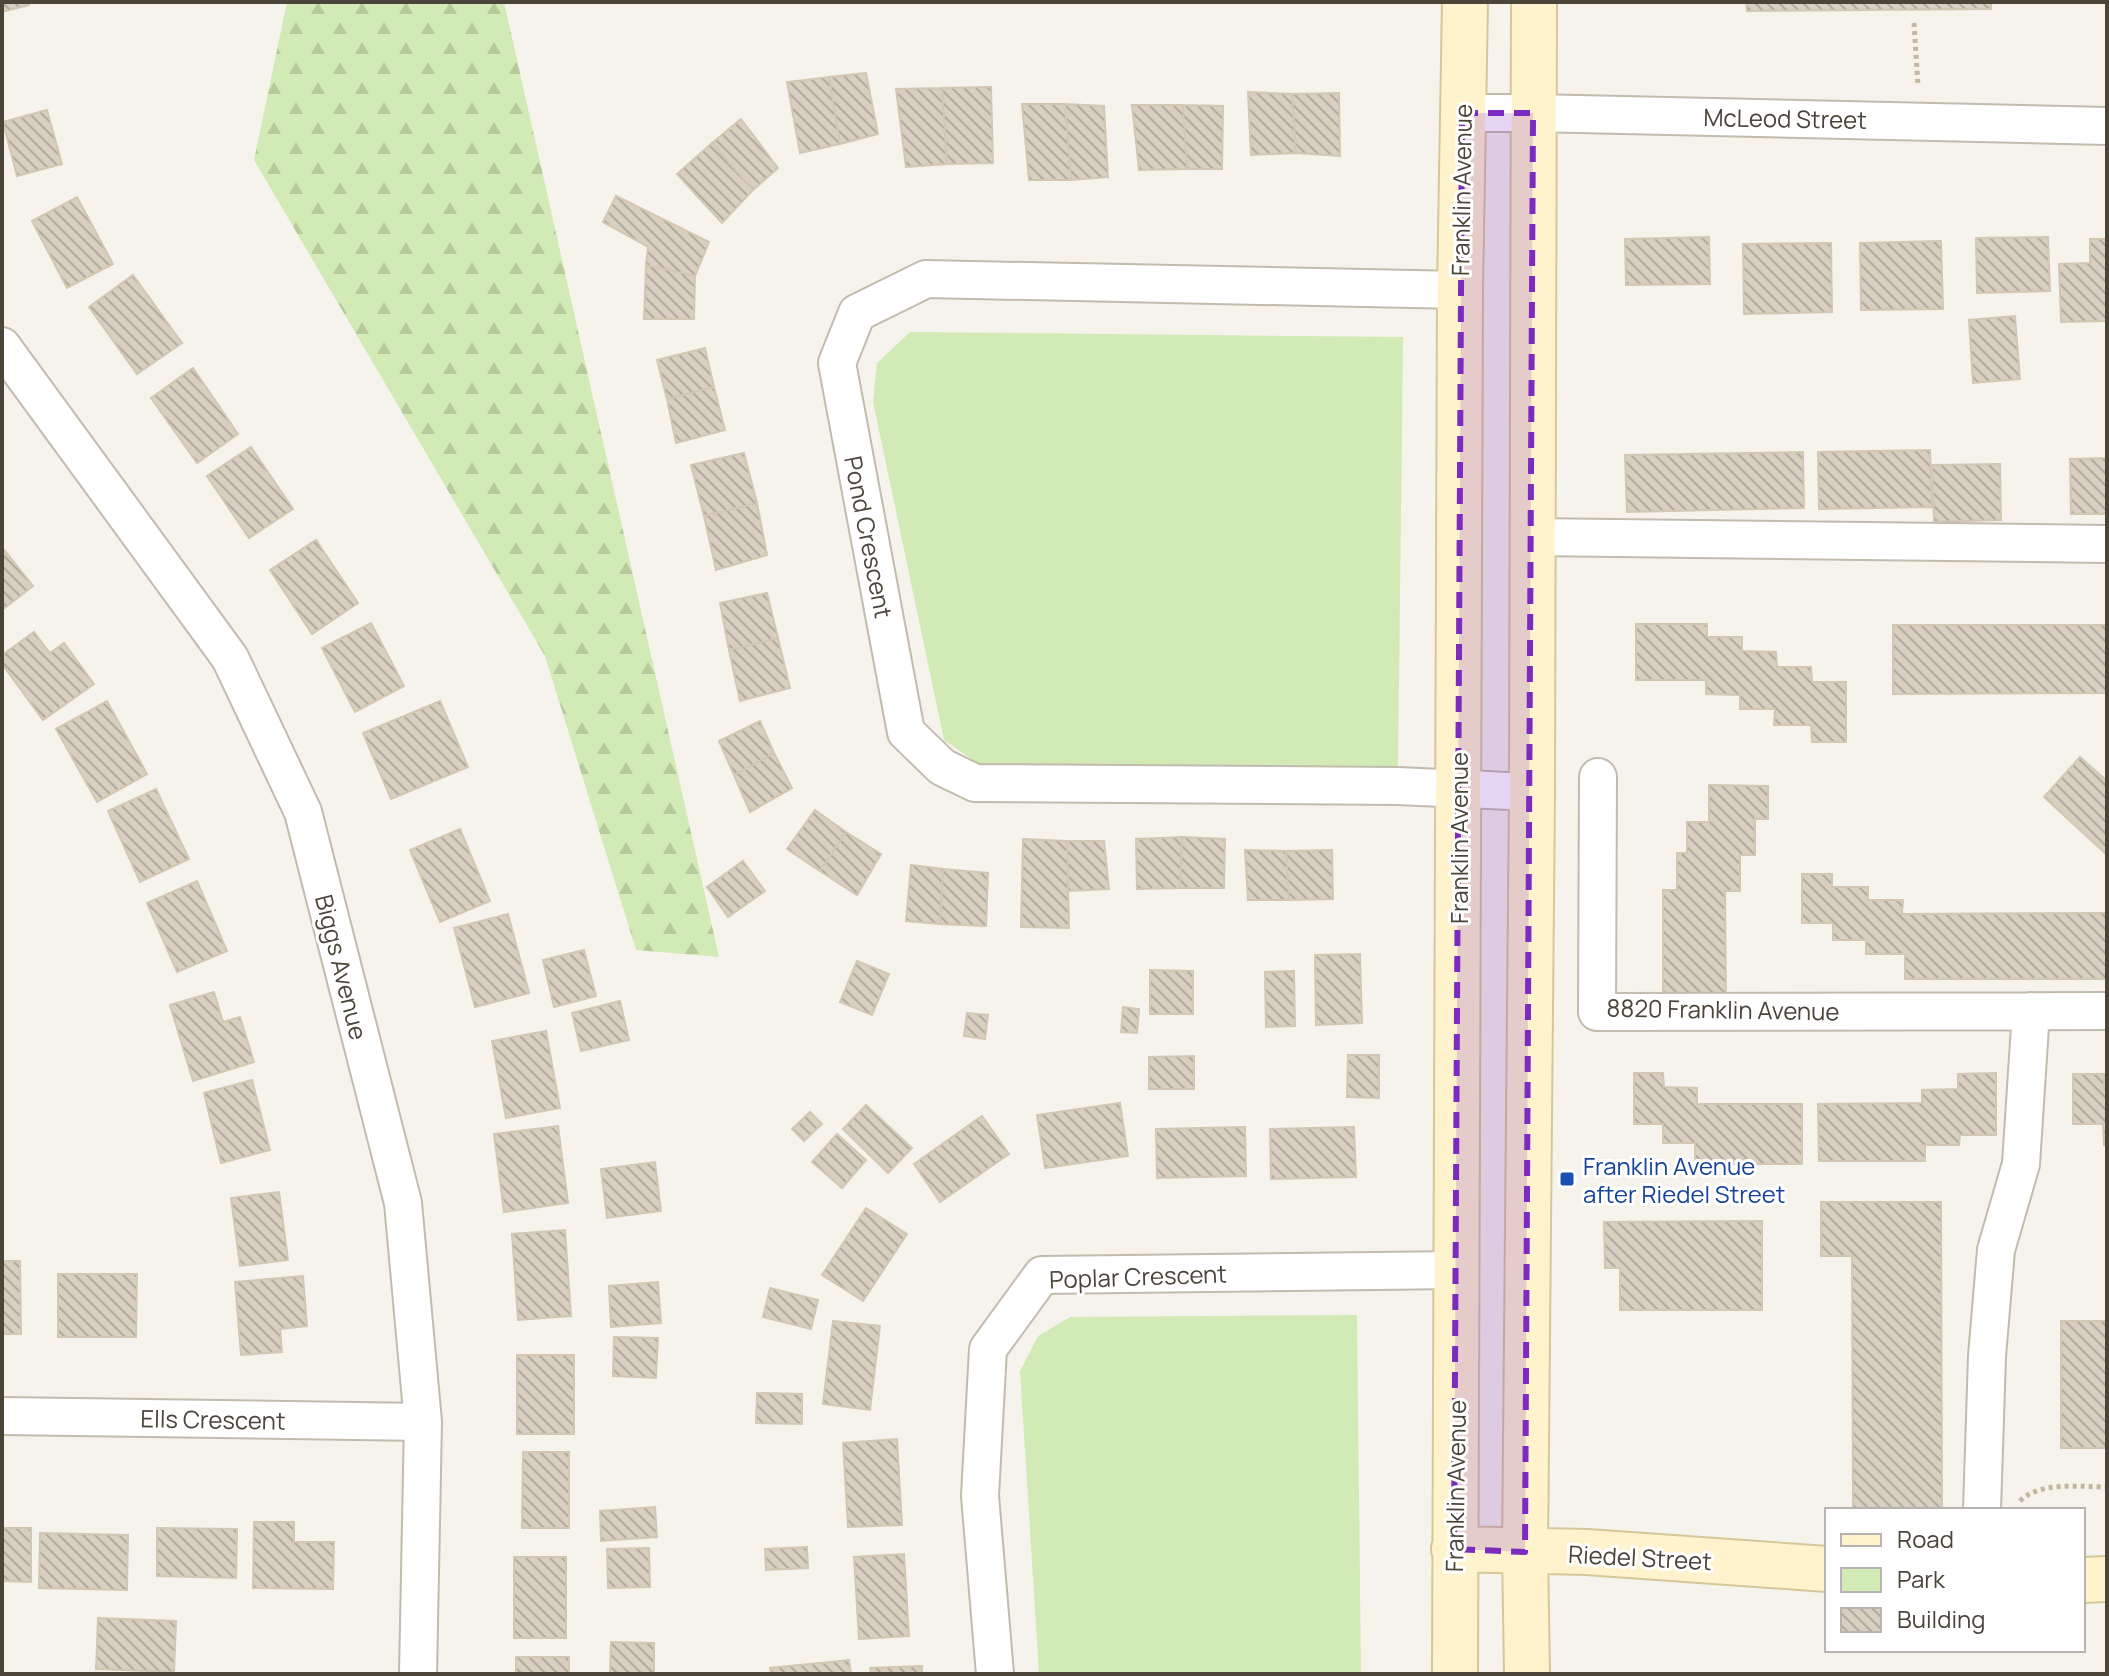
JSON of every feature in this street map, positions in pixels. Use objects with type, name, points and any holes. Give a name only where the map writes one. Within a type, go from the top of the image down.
[{"type":"main road","name":"Franklin Avenue","points":[[1455,1674],[1460,290],[1465,2]]},
{"type":"main road","points":[[1527,1674],[1525,1552],[1532,792],[1534,2]]},
{"type":"main road","name":"Riedel Street","points":[[1454,1549],[1587,1552],[1825,1569]]},
{"type":"main road","points":[[2085,1580],[2107,1579]]},
{"type":"street","name":"McLeod Street","points":[[1462,113],[2107,126]]},
{"type":"street","name":"Pond Crescent","points":[[1460,290],[926,279],[857,313],[837,363],[906,732],[942,767],[975,783],[1398,786],[1532,792]]},
{"type":"street","name":"Biggs Avenue","points":[[2,346],[230,658],[303,812],[403,1203],[423,1422],[418,1674]]},
{"type":"street","points":[[1532,537],[2107,544]]},
{"type":"street","name":"8820 Franklin Avenue","points":[[1598,777],[1597,1012],[2107,1011]]},
{"type":"street","points":[[1999,1507],[1987,1356],[1996,1250],[2021,1164],[2031,1011]]},
{"type":"street","name":"Poplar Crescent","points":[[995,1674],[980,1496],[988,1349],[1042,1275],[1457,1270]]},
{"type":"street","name":"Ells Crescent","points":[[2,1416],[423,1422]]},
{"type":"path","points":[[1914,23],[1920,121]]},
{"type":"path","points":[[1999,1507],[2047,1488],[2107,1487]]},
{"type":"highlighted area","points":[[1462,113],[1533,113],[1525,1552],[1454,1549]]},
{"type":"green space","points":[[287,2],[504,2],[719,957],[636,950],[545,656],[254,160]]},
{"type":"green space","points":[[910,332],[1403,337],[1398,771],[982,766],[944,740],[873,402],[877,363]]},
{"type":"green space","points":[[1357,1315],[1361,1674],[1039,1674],[1020,1371],[1038,1336],[1070,1317]]},
{"type":"building","points":[[2,2],[28,2],[29,5],[2,12]]},
{"type":"building","points":[[1746,2],[1991,2],[1991,9],[1747,11]]},
{"type":"building","points":[[866,73],[878,134],[840,144],[829,77]]},
{"type":"building","points":[[829,77],[840,144],[800,153],[787,82]]},
{"type":"building","points":[[991,87],[993,163],[947,164],[942,88]]},
{"type":"building","points":[[942,88],[947,164],[906,167],[896,89]]},
{"type":"building","points":[[1248,92],[1292,94],[1296,153],[1251,155]]},
{"type":"building","points":[[1339,93],[1340,156],[1296,153],[1292,94]]},
{"type":"building","points":[[1022,104],[1065,104],[1071,180],[1029,180]]},
{"type":"building","points":[[1065,104],[1104,106],[1108,177],[1071,180]]},
{"type":"building","points":[[1132,105],[1183,105],[1187,169],[1139,170]]},
{"type":"building","points":[[1183,105],[1223,106],[1222,169],[1187,169]]},
{"type":"building","points":[[47,110],[62,164],[17,176],[3,122]]},
{"type":"building","points":[[741,119],[778,168],[753,190],[712,143]]},
{"type":"building","points":[[712,143],[753,190],[722,223],[677,174]]},
{"type":"building","points":[[616,196],[709,242],[695,276],[646,265],[648,247],[603,222]]},
{"type":"building","points":[[77,197],[113,264],[67,288],[32,221]]},
{"type":"building","points":[[1709,237],[1710,284],[1626,285],[1625,239]]},
{"type":"building","points":[[2048,237],[2050,291],[1977,293],[1976,238]]},
{"type":"building","points":[[2090,239],[2107,239],[2107,321],[2061,322],[2059,264],[2090,263]]},
{"type":"building","points":[[1941,241],[1943,309],[1861,310],[1860,243]]},
{"type":"building","points":[[1831,243],[1832,312],[1744,314],[1743,244]]},
{"type":"building","points":[[646,265],[695,276],[694,319],[644,319]]},
{"type":"building","points":[[133,275],[182,343],[137,374],[89,307]]},
{"type":"building","points":[[2015,316],[2020,379],[1973,383],[1969,320]]},
{"type":"building","points":[[705,348],[714,387],[667,399],[657,360]]},
{"type":"building","points":[[193,368],[238,434],[197,463],[151,398]]},
{"type":"building","points":[[714,387],[725,430],[676,443],[667,399]]},
{"type":"building","points":[[251,447],[293,509],[249,538],[207,476]]},
{"type":"building","points":[[1930,450],[1932,507],[1819,509],[1818,452]]},
{"type":"building","points":[[1803,452],[1804,508],[1627,512],[1625,455]]},
{"type":"building","points":[[744,453],[757,503],[704,516],[691,465]]},
{"type":"building","points":[[2107,458],[2107,514],[2071,514],[2070,459]]},
{"type":"building","points":[[2000,464],[2001,520],[1934,522],[1932,465]]},
{"type":"building","points":[[757,503],[767,555],[716,570],[704,516]]},
{"type":"building","points":[[316,540],[358,603],[312,634],[270,570]]},
{"type":"building","points":[[2,547],[33,586],[2,610]]},
{"type":"building","points":[[767,593],[778,638],[729,650],[720,603]]},
{"type":"building","points":[[371,623],[404,686],[355,712],[322,648]]},
{"type":"building","points":[[1636,624],[1707,624],[1707,637],[1742,637],[1742,651],[1776,652],[1777,667],[1811,667],[1812,682],[1846,682],[1846,742],[1812,742],[1811,725],[1774,725],[1775,709],[1740,709],[1740,695],[1706,694],[1706,680],[1636,680]]},
{"type":"building","points":[[1893,625],[2107,625],[2107,693],[1893,694]]},
{"type":"building","points":[[34,632],[50,653],[64,643],[94,684],[43,720],[2,664],[2,655]]},
{"type":"building","points":[[778,638],[790,688],[740,701],[729,650]]},
{"type":"building","points":[[107,701],[147,774],[97,802],[56,729]]},
{"type":"building","points":[[440,701],[468,767],[391,799],[363,733]]},
{"type":"building","points":[[760,721],[774,753],[734,775],[719,741]]},
{"type":"building","points":[[774,753],[792,788],[750,812],[734,775]]},
{"type":"building","points":[[2080,757],[2107,781],[2107,855],[2044,797]]},
{"type":"building","points":[[1709,785],[1768,786],[1768,819],[1755,819],[1755,855],[1740,855],[1740,891],[1725,891],[1726,1002],[1663,1002],[1663,890],[1677,890],[1677,853],[1687,853],[1687,822],[1709,822]]},
{"type":"building","points":[[156,789],[189,859],[140,882],[108,811]]},
{"type":"building","points":[[815,810],[846,832],[820,871],[787,849]]},
{"type":"building","points":[[460,829],[490,901],[440,922],[410,850]]},
{"type":"building","points":[[846,832],[881,854],[857,895],[820,871]]},
{"type":"building","points":[[1182,837],[1225,839],[1224,888],[1180,888]]},
{"type":"building","points":[[1182,837],[1180,888],[1137,889],[1136,839]]},
{"type":"building","points":[[1023,839],[1067,841],[1069,928],[1021,927]]},
{"type":"building","points":[[1067,841],[1104,841],[1109,889],[1068,891]]},
{"type":"building","points":[[1245,850],[1286,851],[1289,900],[1248,900]]},
{"type":"building","points":[[1332,850],[1333,899],[1289,900],[1286,851]]},
{"type":"building","points":[[743,861],[765,891],[728,917],[707,887]]},
{"type":"building","points":[[911,865],[943,869],[940,924],[906,921]]},
{"type":"building","points":[[943,869],[988,873],[986,926],[940,924]]},
{"type":"building","points":[[1802,874],[1832,874],[1832,887],[1868,887],[1868,900],[1903,900],[1902,914],[2107,913],[2107,979],[1905,979],[1905,954],[1866,954],[1866,940],[1833,940],[1833,923],[1802,923]]},
{"type":"building","points":[[197,881],[227,951],[177,972],[147,903]]},
{"type":"building","points":[[508,914],[529,993],[475,1007],[454,928]]},
{"type":"building","points":[[584,950],[596,996],[554,1007],[543,960]]},
{"type":"building","points":[[1360,954],[1362,1023],[1316,1025],[1315,955]]},
{"type":"building","points":[[857,961],[889,974],[872,1015],[840,1002]]},
{"type":"building","points":[[1150,970],[1193,971],[1193,1014],[1150,1014]]},
{"type":"building","points":[[1294,971],[1295,1026],[1266,1027],[1265,972]]},
{"type":"building","points":[[214,992],[223,1022],[240,1017],[254,1062],[193,1081],[170,1005]]},
{"type":"building","points":[[620,1001],[629,1040],[581,1051],[572,1013]]},
{"type":"building","points":[[1123,1007],[1139,1009],[1137,1033],[1121,1032]]},
{"type":"building","points":[[967,1013],[988,1015],[985,1039],[964,1036]]},
{"type":"building","points":[[546,1031],[560,1108],[506,1118],[492,1041]]},
{"type":"building","points":[[1348,1055],[1379,1055],[1379,1098],[1347,1097]]},
{"type":"building","points":[[1194,1056],[1194,1089],[1149,1089],[1149,1057]]},
{"type":"building","points":[[1634,1073],[1663,1073],[1664,1087],[1697,1088],[1697,1104],[1802,1104],[1802,1164],[1695,1164],[1695,1143],[1663,1143],[1663,1124],[1634,1124]]},
{"type":"building","points":[[1996,1073],[1996,1135],[1960,1135],[1959,1145],[1925,1145],[1925,1161],[1819,1161],[1818,1104],[1922,1103],[1922,1090],[1958,1089],[1958,1074]]},
{"type":"building","points":[[2073,1074],[2104,1074],[2107,1145],[2104,1145],[2103,1124],[2073,1124]]},
{"type":"building","points":[[252,1080],[270,1150],[221,1163],[204,1093]]},
{"type":"building","points":[[1120,1103],[1128,1156],[1045,1168],[1037,1115]]},
{"type":"building","points":[[866,1105],[912,1148],[888,1173],[843,1129]]},
{"type":"building","points":[[810,1112],[822,1124],[804,1141],[792,1129]]},
{"type":"building","points":[[982,1116],[1009,1154],[940,1202],[914,1164]]},
{"type":"building","points":[[558,1126],[568,1203],[504,1212],[494,1134]]},
{"type":"building","points":[[1245,1127],[1246,1176],[1157,1178],[1156,1129]]},
{"type":"building","points":[[1354,1127],[1356,1177],[1271,1179],[1270,1129]]},
{"type":"building","points":[[837,1134],[866,1160],[842,1188],[812,1162]]},
{"type":"building","points":[[655,1162],[661,1211],[607,1218],[601,1169]]},
{"type":"building","points":[[279,1192],[288,1260],[240,1266],[231,1198]]},
{"type":"building","points":[[1821,1202],[1941,1202],[1942,1508],[1853,1508],[1852,1256],[1821,1256]]},
{"type":"building","points":[[866,1208],[907,1234],[863,1301],[822,1275]]},
{"type":"building","points":[[1762,1221],[1762,1310],[1620,1310],[1620,1268],[1605,1268],[1604,1222]]},
{"type":"building","points":[[565,1230],[571,1316],[518,1320],[512,1234]]},
{"type":"building","points":[[2,1261],[20,1261],[21,1334],[2,1334]]},
{"type":"building","points":[[58,1274],[137,1274],[136,1337],[58,1337]]},
{"type":"building","points":[[303,1276],[307,1326],[280,1329],[282,1352],[241,1355],[235,1282]]},
{"type":"building","points":[[658,1282],[661,1323],[611,1327],[609,1286]]},
{"type":"building","points":[[770,1288],[818,1300],[811,1329],[763,1317]]},
{"type":"building","points":[[833,1321],[880,1326],[870,1410],[823,1404]]},
{"type":"building","points":[[2061,1321],[2107,1321],[2107,1448],[2061,1448]]},
{"type":"building","points":[[614,1337],[658,1338],[656,1378],[613,1376]]},
{"type":"building","points":[[517,1355],[574,1355],[574,1434],[517,1434]]},
{"type":"building","points":[[757,1393],[802,1394],[802,1424],[756,1423]]},
{"type":"building","points":[[897,1439],[902,1525],[848,1527],[843,1443]]},
{"type":"building","points":[[523,1452],[569,1452],[569,1528],[522,1528]]},
{"type":"building","points":[[655,1507],[657,1537],[601,1541],[600,1511]]},
{"type":"building","points":[[254,1522],[294,1522],[294,1542],[334,1542],[333,1589],[253,1588]]},
{"type":"building","points":[[2,1528],[31,1528],[31,1582],[2,1581]]},
{"type":"building","points":[[157,1528],[237,1529],[236,1578],[157,1576]]},
{"type":"building","points":[[40,1533],[128,1535],[127,1590],[39,1588]]},
{"type":"building","points":[[807,1547],[808,1568],[766,1570],[765,1549]]},
{"type":"building","points":[[649,1548],[650,1587],[608,1588],[607,1549]]},
{"type":"building","points":[[904,1554],[909,1636],[859,1639],[854,1557]]},
{"type":"building","points":[[514,1557],[566,1557],[566,1638],[514,1638]]},
{"type":"building","points":[[98,1618],[176,1621],[174,1672],[96,1669]]},
{"type":"building","points":[[611,1642],[654,1643],[654,1674],[610,1674]]},
{"type":"building","points":[[516,1657],[569,1657],[569,1674],[516,1674]]},
{"type":"building","points":[[849,1660],[851,1674],[771,1674],[770,1668]]},
{"type":"building","points":[[922,1666],[922,1674],[871,1674],[870,1668]]},
{"type":"place","name":"Franklin Avenue after Riedel Street","points":[[1567,1179]]}]
